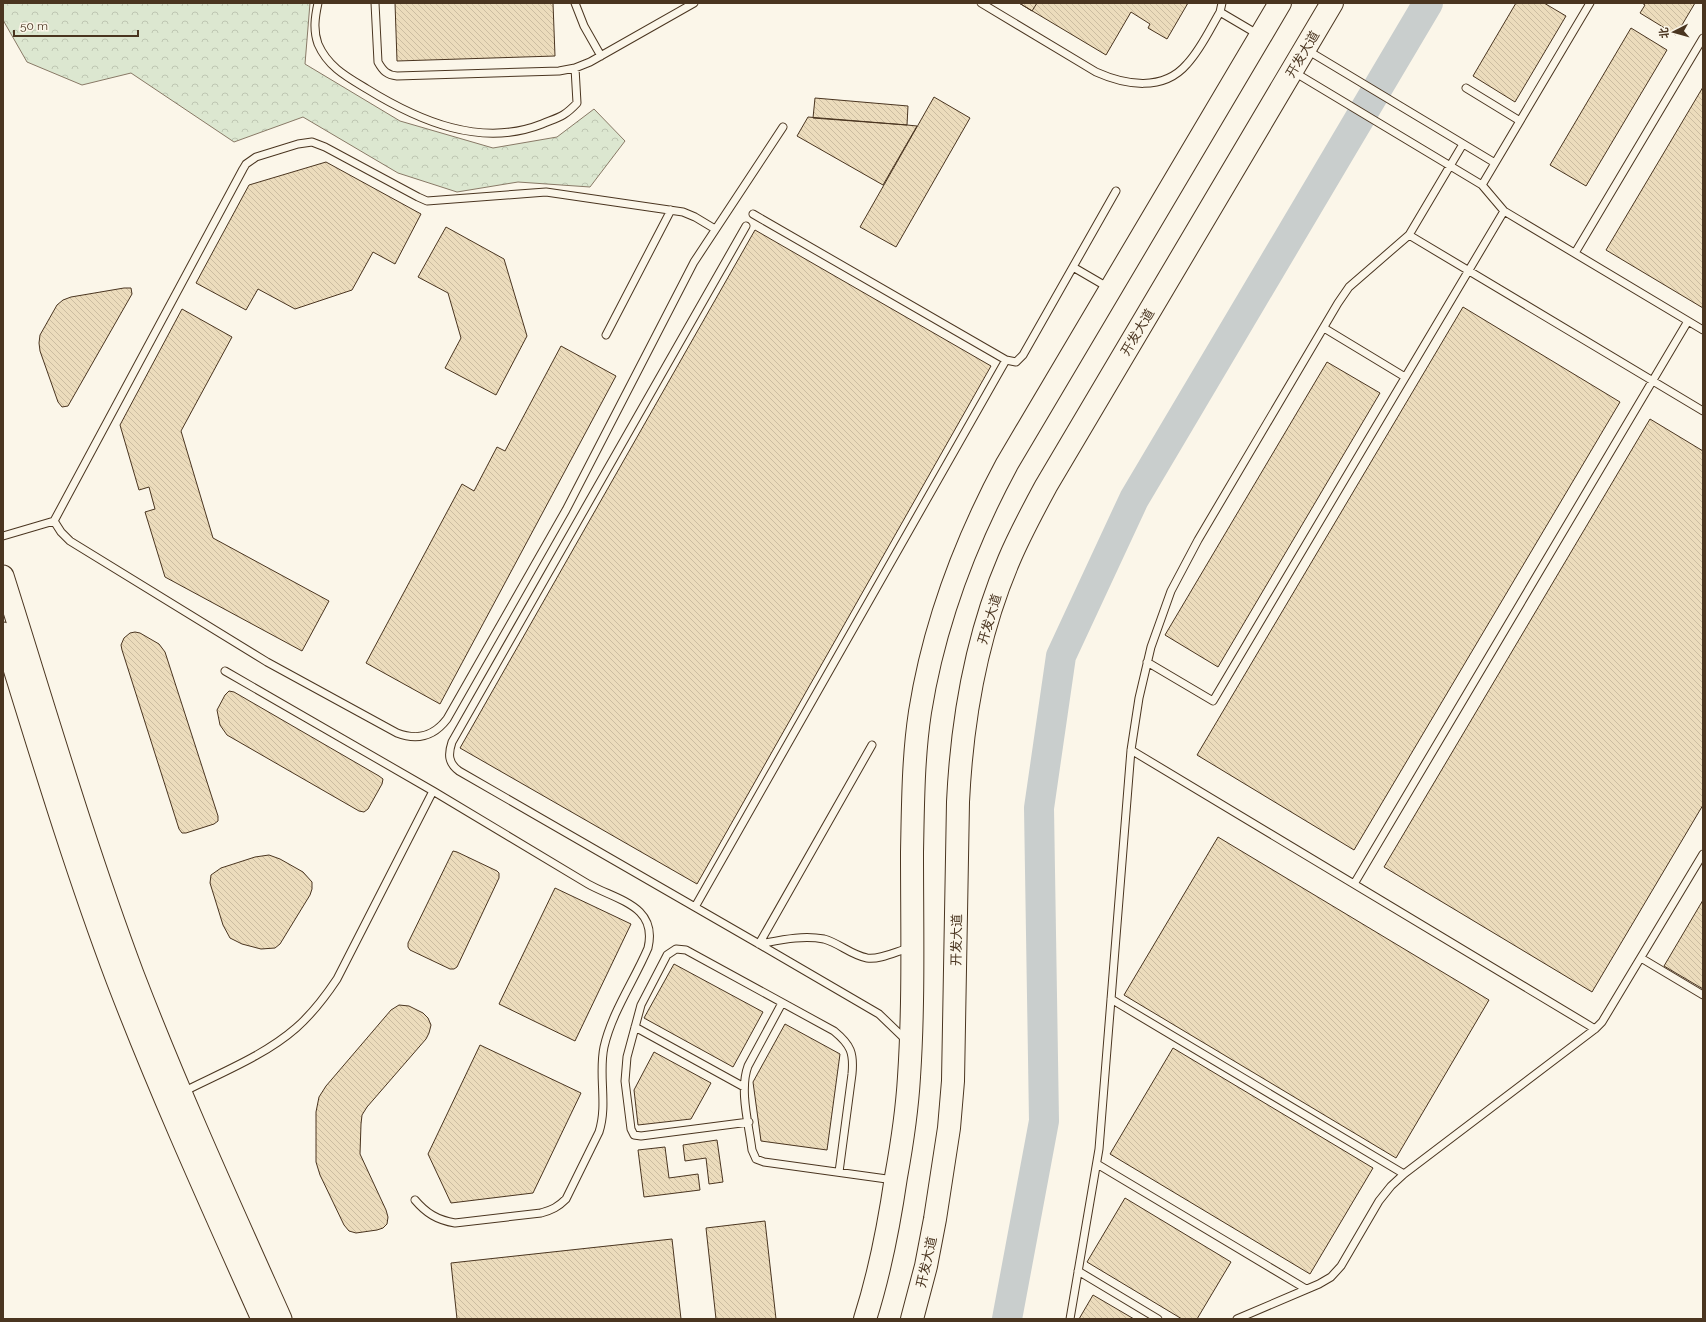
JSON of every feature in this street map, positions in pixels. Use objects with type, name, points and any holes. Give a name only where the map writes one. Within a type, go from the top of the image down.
[{"type":"main road","points":[[865,1319],[883,1256],[905,1122],[910,1046],[913,800],[915,756],[920,712],[928,669],[941,619],[955,577],[986,503],[1007,464],[1280,3]]},
{"type":"main road","name":"开发大道","points":[[912,1319],[926,1266],[949,1128],[955,1032],[958,802],[960,760],[966,712],[982,638],[994,599],[1009,560],[1046,486],[1332,3]]},
{"type":"main road","points":[[3,576],[92,857],[133,972],[173,1096],[262,1319]]},
{"type":"main road","points":[[3,633],[73,856],[116,978],[281,1319]]},
{"type":"lane","points":[[318,3],[314,31],[319,46],[335,69],[394,106],[454,129],[490,134],[525,130],[566,115],[577,103],[575,68]]},
{"type":"lane","points":[[376,3],[378,62],[382,70],[390,75],[559,71],[575,68],[601,56],[694,3]]},
{"type":"lane","points":[[576,3],[584,26],[601,56]]},
{"type":"lane","points":[[981,3],[1096,72],[1111,79],[1140,84],[1153,83],[1165,79],[1186,66],[1194,56],[1220,12],[1222,3]]},
{"type":"lane","points":[[1482,184],[1590,3]]},
{"type":"lane","points":[[1220,12],[1261,36]]},
{"type":"lane","points":[[1575,253],[1703,38]]},
{"type":"lane","points":[[1305,49],[1495,163]]},
{"type":"lane","points":[[1292,70],[1482,184],[1504,211],[1703,330]]},
{"type":"lane","points":[[1466,88],[1520,120]]},
{"type":"lane","points":[[54,521],[61,532],[70,541],[268,662],[398,733],[413,737],[428,735],[441,727],[447,719],[566,510],[676,295],[715,229],[783,127]]},
{"type":"lane","points":[[3,536],[54,521],[243,169],[246,164],[256,157],[298,144],[312,142],[325,147],[427,201],[546,192],[671,210],[695,217],[715,229]]},
{"type":"lane","points":[[1070,1319],[1099,1149],[1131,750],[1139,698],[1151,647],[1171,591],[1198,540],[1324,328],[1350,287],[1409,235],[1463,144]]},
{"type":"lane","points":[[753,214],[1006,360],[1016,362],[1023,355],[1116,191]]},
{"type":"lane","points":[[606,335],[671,210]]},
{"type":"lane","points":[[1147,662],[1213,701],[1504,211]]},
{"type":"lane","points":[[746,226],[456,735],[449,750],[449,759],[453,767],[459,771],[879,1014],[902,1034],[910,1046]]},
{"type":"lane","points":[[1409,235],[1703,411]]},
{"type":"lane","points":[[1073,267],[1111,289]]},
{"type":"lane","points":[[1354,884],[1688,321]]},
{"type":"lane","points":[[1324,328],[1405,377]]},
{"type":"lane","points":[[695,907],[1006,360]]},
{"type":"lane","points":[[225,671],[433,791],[593,887],[635,907],[643,915],[648,925],[649,942],[645,954],[614,1020],[604,1046],[602,1059],[602,1122],[599,1132],[566,1200],[559,1206],[546,1212],[455,1223],[446,1222],[428,1214],[415,1200]]},
{"type":"lane","points":[[759,944],[872,745]]},
{"type":"lane","points":[[1131,750],[1595,1029]]},
{"type":"lane","points":[[173,1096],[277,1042],[311,1014],[337,979],[433,791]]},
{"type":"lane","points":[[1237,1319],[1306,1290],[1332,1277],[1341,1266],[1379,1201],[1391,1186],[1404,1174],[1595,1029],[1608,1014],[1641,958],[1701,864],[1703,854]]},
{"type":"lane","points":[[759,944],[791,938],[811,937],[838,944],[867,958],[878,957],[911,947]]},
{"type":"lane","points":[[749,1122],[641,1136],[634,1135],[631,1129],[625,1069],[634,1027],[646,995],[667,955],[676,949],[686,950],[834,1031],[850,1048],[853,1061],[852,1074],[839,1172]]},
{"type":"lane","points":[[1641,958],[1703,995]]},
{"type":"lane","points":[[1111,999],[1404,1174]]},
{"type":"lane","points":[[782,1003],[744,1076],[752,1150],[756,1159],[764,1162],[896,1180]]},
{"type":"lane","points":[[634,1027],[744,1087]]},
{"type":"lane","points":[[1097,1164],[1306,1290]]},
{"type":"lane","points":[[1078,1271],[1158,1319]]},
{"type":"green space","points":[[3,3],[310,3],[305,64],[400,121],[493,148],[557,137],[594,109],[625,141],[590,187],[518,182],[457,192],[398,173],[303,117],[234,142],[131,73],[82,85],[27,62],[3,20]]},
{"type":"building","points":[[395,3],[553,3],[555,56],[397,61]]},
{"type":"building","points":[[1019,3],[1037,3],[1032,11]]},
{"type":"building","points":[[1019,3],[1188,3],[1167,39],[1148,28],[1150,24],[1131,12],[1106,55]]},
{"type":"building","points":[[1516,3],[1544,3],[1566,16],[1515,102],[1473,76]]},
{"type":"building","points":[[1642,3],[1695,3],[1676,35],[1640,13],[1645,5]]},
{"type":"building","points":[[1631,28],[1667,50],[1586,186],[1550,165]]},
{"type":"building","points":[[1703,87],[1703,308],[1606,250]]},
{"type":"building","points":[[934,97],[970,118],[896,247],[860,227]]},
{"type":"building","points":[[815,98],[908,106],[907,125],[813,118]]},
{"type":"building","points":[[808,117],[917,126],[883,185],[797,136]]},
{"type":"building","points":[[326,162],[421,214],[395,264],[373,252],[352,290],[295,309],[258,289],[246,310],[196,283],[249,185]]},
{"type":"building","points":[[446,227],[504,259],[527,336],[496,395],[445,368],[461,338],[448,293],[418,277]]},
{"type":"building","points":[[755,230],[991,366],[697,884],[460,748]]},
{"type":"building","points":[[131,288],[132,294],[68,406],[62,407],[58,402],[40,351],[40,335],[57,305],[63,300],[71,297]]},
{"type":"building","points":[[1463,307],[1620,402],[1354,850],[1197,755]]},
{"type":"building","points":[[182,309],[232,337],[181,431],[213,538],[329,601],[302,651],[165,577],[145,512],[155,509],[149,487],[139,490],[120,425]]},
{"type":"building","points":[[561,346],[616,376],[440,704],[366,663],[462,484],[474,491],[497,447],[505,451]]},
{"type":"building","points":[[1327,362],[1380,393],[1218,667],[1165,635]]},
{"type":"building","points":[[1650,419],[1703,451],[1703,805],[1592,992],[1384,867]]},
{"type":"building","points":[[130,633],[140,633],[159,644],[165,652],[218,816],[218,821],[214,824],[186,833],[182,833],[179,829],[122,650],[121,645],[124,638]]},
{"type":"building","points":[[229,691],[234,692],[383,779],[382,784],[368,809],[364,812],[359,811],[227,735],[220,725],[217,710],[225,695]]},
{"type":"building","points":[[1218,837],[1489,1000],[1396,1158],[1124,995]]},
{"type":"building","points":[[453,851],[497,871],[499,873],[499,878],[457,967],[450,969],[410,950],[408,943]]},
{"type":"building","points":[[269,855],[280,859],[303,872],[312,882],[312,889],[310,895],[280,944],[275,948],[261,949],[242,944],[230,938],[223,925],[210,883],[211,875],[221,868],[255,857]]},
{"type":"building","points":[[555,888],[631,924],[575,1041],[499,1004]]},
{"type":"building","points":[[1703,900],[1703,989],[1664,966]]},
{"type":"building","points":[[674,964],[763,1012],[733,1067],[644,1018]]},
{"type":"building","points":[[399,1005],[409,1006],[423,1013],[428,1018],[431,1025],[426,1039],[367,1107],[362,1115],[360,1154],[388,1217],[387,1224],[383,1228],[356,1233],[349,1231],[344,1225],[320,1175],[316,1162],[316,1112],[319,1097],[326,1086],[391,1010]]},
{"type":"building","points":[[785,1024],[840,1054],[827,1150],[761,1141],[753,1082]]},
{"type":"building","points":[[480,1045],[581,1093],[533,1193],[451,1203],[428,1154]]},
{"type":"building","points":[[1173,1048],[1373,1168],[1310,1274],[1110,1154]]},
{"type":"building","points":[[654,1052],[711,1083],[691,1119],[638,1125],[634,1090]]},
{"type":"building","points":[[717,1140],[723,1182],[709,1184],[706,1158],[685,1161],[683,1145]]},
{"type":"building","points":[[665,1147],[669,1178],[698,1174],[700,1190],[644,1197],[638,1150]]},
{"type":"building","points":[[1125,1198],[1231,1262],[1197,1319],[1182,1319],[1087,1262]]},
{"type":"building","points":[[765,1221],[776,1319],[716,1319],[706,1228]]},
{"type":"building","points":[[672,1239],[681,1319],[457,1319],[451,1263]]},
{"type":"building","points":[[1093,1295],[1134,1319],[1079,1319]]},
{"type":"waterway","points":[[1007,1319],[1044,1121],[1039,808],[1061,656],[1134,499],[1428,3]]}]
